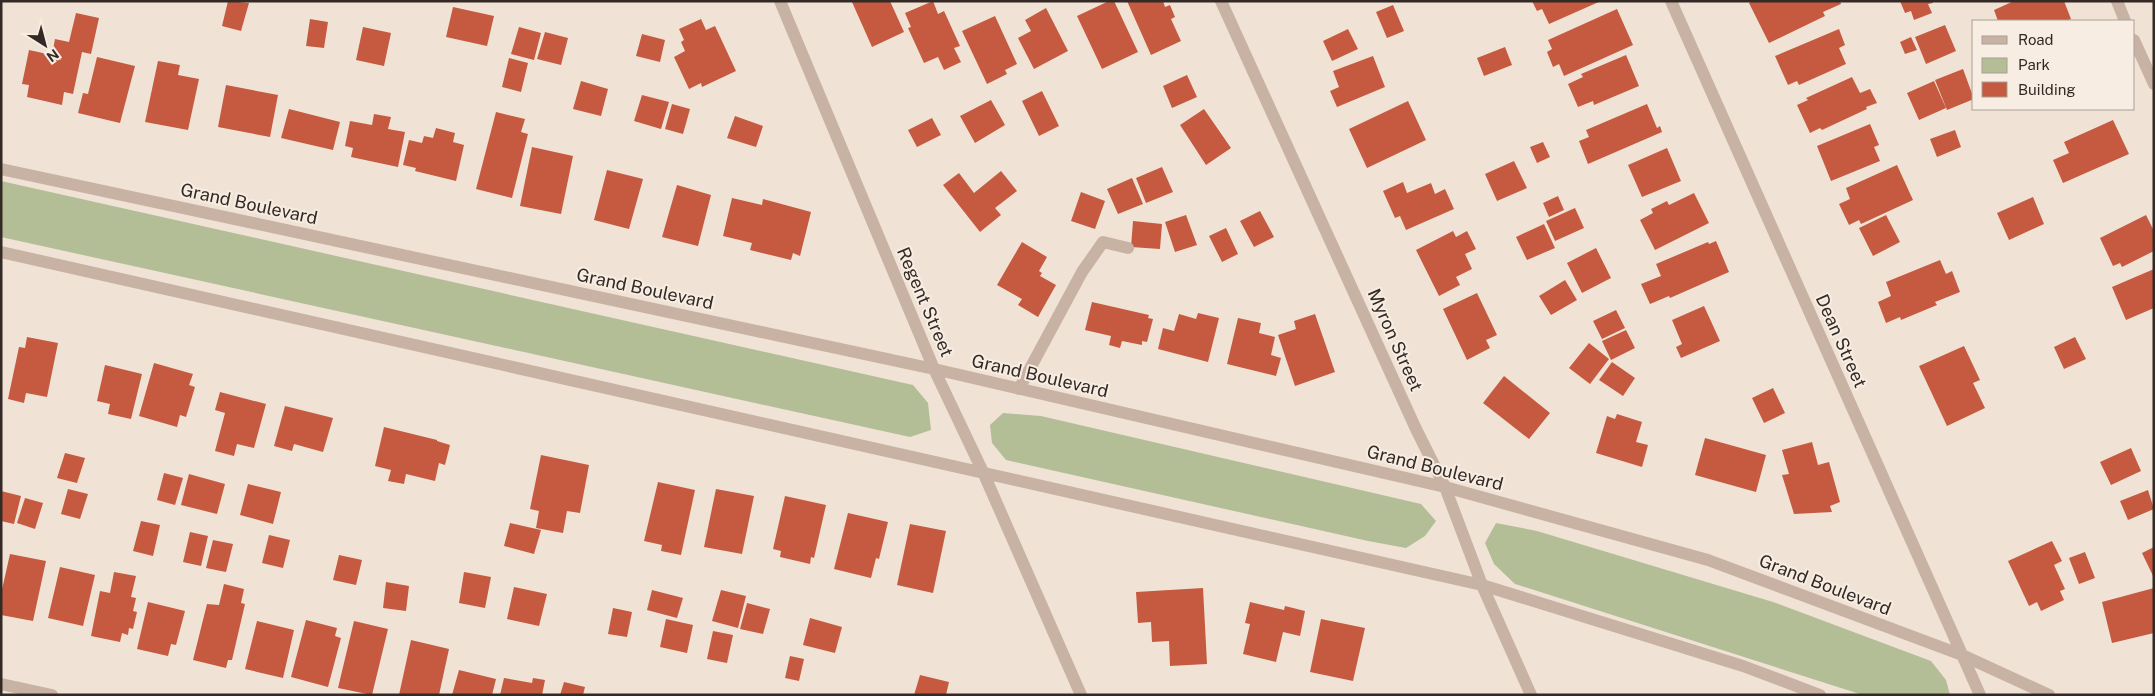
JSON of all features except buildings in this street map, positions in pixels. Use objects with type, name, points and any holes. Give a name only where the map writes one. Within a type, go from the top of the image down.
[{"type":"street","name":"Regent Street","points":[[780,1],[934,369],[983,472],[1082,695]]},
{"type":"street","name":"Myron Street","points":[[1221,1],[1416,429],[1445,487],[1482,585],[1531,695]]},
{"type":"street","name":"Dean Street","points":[[1671,1],[1980,695]]},
{"type":"street","points":[[2116,1],[2126,20]]},
{"type":"street","points":[[2135,42],[2154,84]]},
{"type":"street","name":"Grand Boulevard","points":[[1,168],[934,369],[1445,487],[1708,560],[1962,655],[2049,695]]},
{"type":"street","points":[[1019,389],[1082,272],[1103,242],[1128,248]]},
{"type":"street","points":[[1,252],[1482,585],[1743,666],[1820,695]]},
{"type":"street","points":[[1,684],[52,695]]},
{"type":"green space","points":[[1,181],[913,385],[928,403],[931,430],[910,437],[1,237]]},
{"type":"green space","points":[[1003,413],[1041,416],[1421,504],[1436,521],[1425,536],[1406,548],[1006,460],[992,443],[990,425]]},
{"type":"green space","points":[[1496,523],[1537,531],[1773,602],[1931,661],[1946,680],[1950,695],[1863,695],[1515,584],[1494,564],[1485,543]]}]
